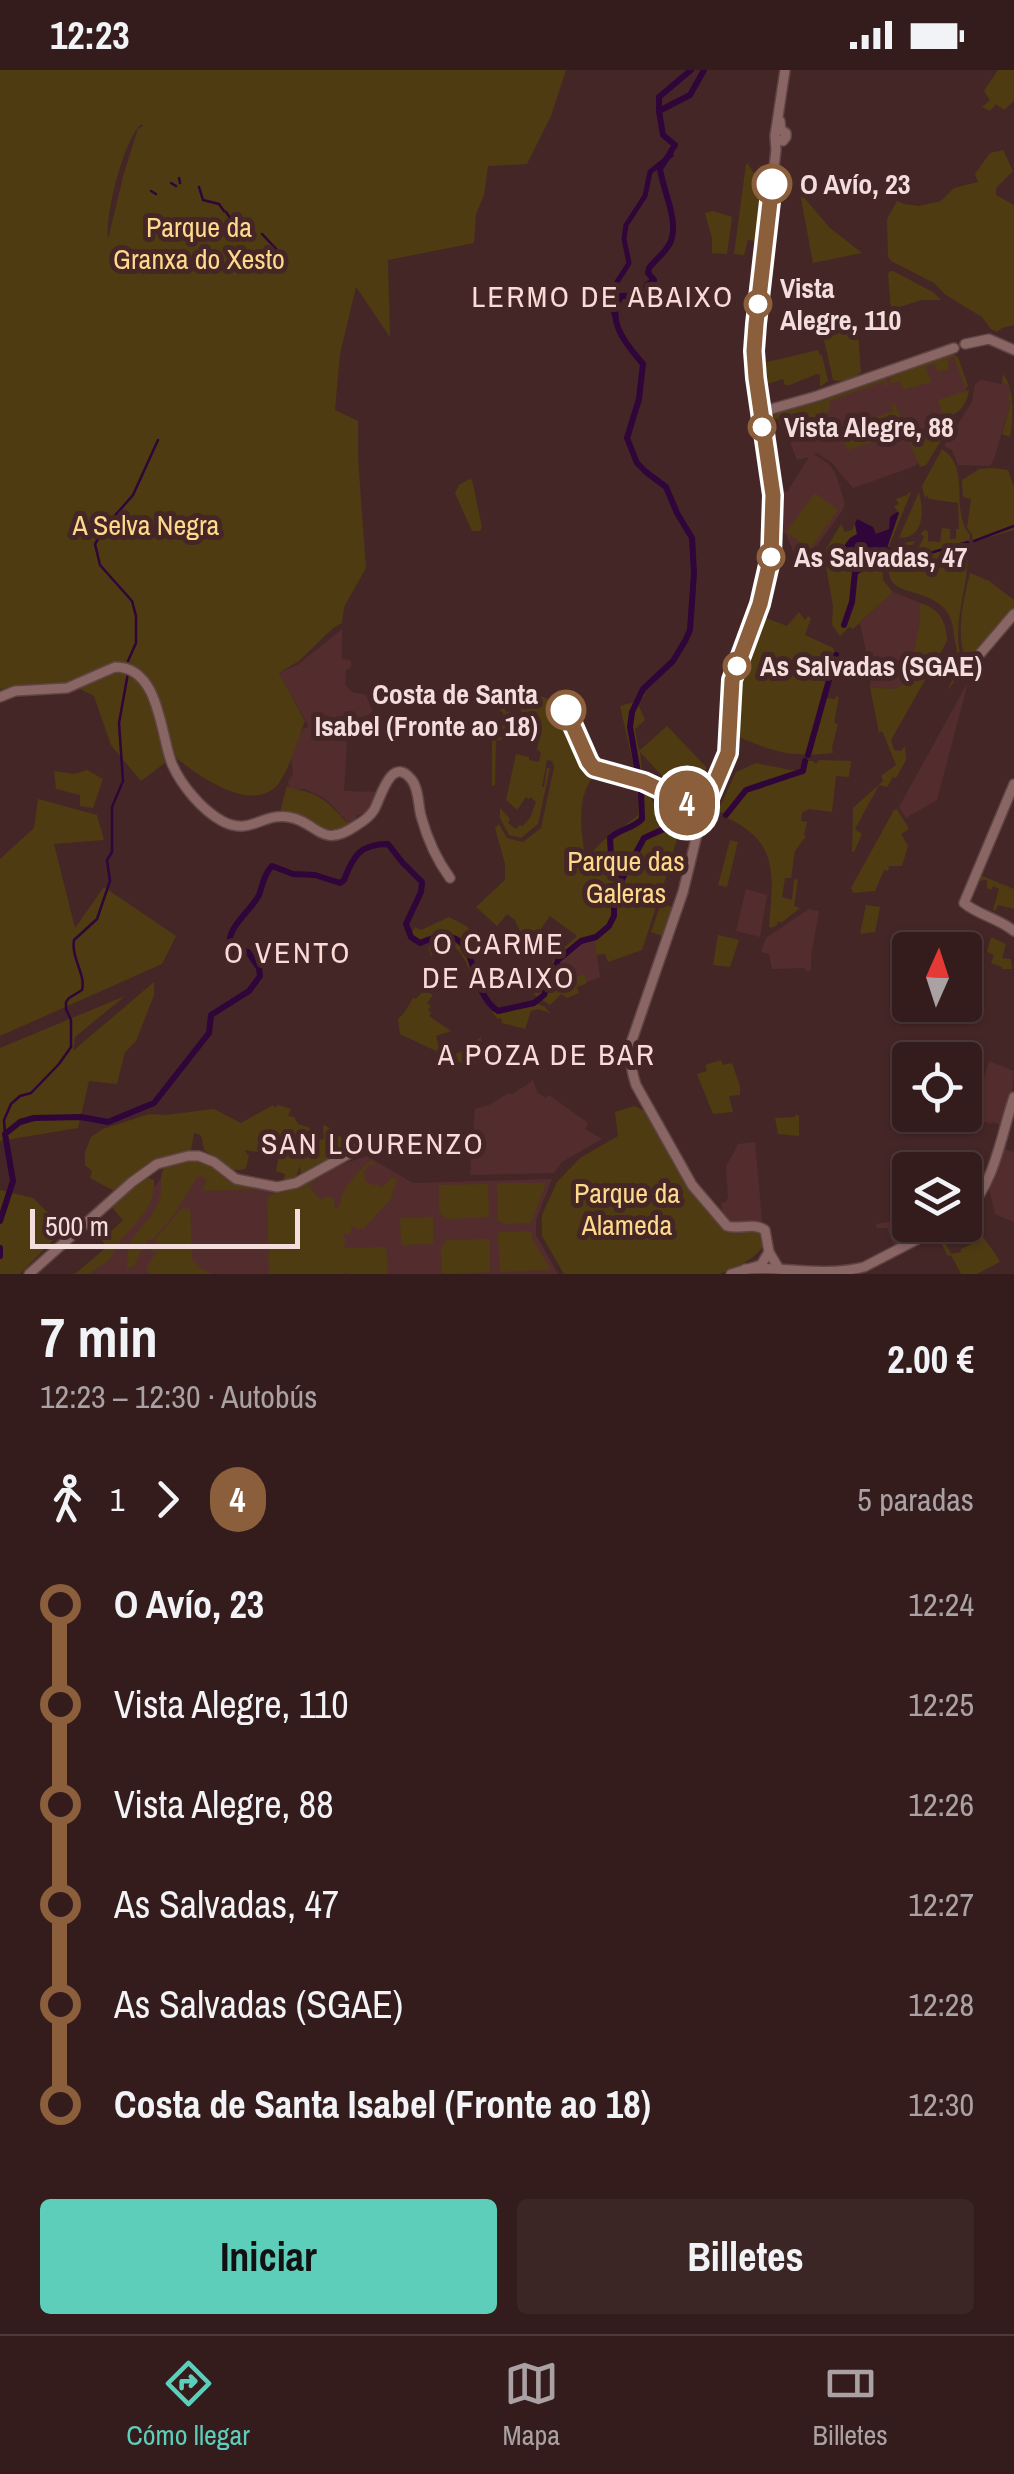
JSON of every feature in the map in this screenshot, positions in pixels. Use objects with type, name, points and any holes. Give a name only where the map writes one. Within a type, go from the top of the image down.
[{"type":"street","points":[[770,1259],[765,1230],[757,1226],[730,1227],[692,1185],[640,1093],[630,1067],[630,1046],[682,892],[704,810],[725,763],[732,680],[760,604],[771,556],[773,495],[754,351],[786,70]]},
{"type":"street","points":[[761,412],[960,346],[989,339],[1014,350]]},
{"type":"street","points":[[968,668],[1014,614]]},
{"type":"street","points":[[0,697],[14,692],[72,687],[115,666],[134,671],[152,697],[170,759],[183,783],[208,812],[226,823],[246,827],[287,816],[322,834],[339,834],[370,815],[389,778],[404,774],[414,783],[432,847],[450,878]]},
{"type":"street","points":[[1014,784],[964,903],[1014,932]]},
{"type":"street","points":[[982,1188],[1014,1097]]},
{"type":"street","points":[[29,1274],[152,1166],[198,1156],[214,1162],[236,1179],[277,1187],[296,1183],[363,1146]]},
{"type":"street","points":[[740,1270],[770,1259],[834,1274],[852,1273],[913,1242]]},
{"type":"street","points":[[740,1270],[770,1259]]},
{"type":"shaded area","points":[[950,354],[957,357],[967,385],[965,399],[915,466],[853,488],[832,463],[814,454],[830,465],[845,504],[818,544],[796,558],[786,534],[777,532],[777,491],[787,492],[809,457],[797,460],[781,419]]},
{"type":"shaded area","points":[[981,380],[1001,384],[1004,381],[1010,389],[1011,401],[990,466],[958,465],[952,450],[944,446],[972,402],[975,384]]},
{"type":"shaded area","points":[[897,512],[887,548],[867,564],[853,562],[840,551],[857,534],[857,519],[873,527],[876,534],[889,529],[890,517]]},
{"type":"shaded area","points":[[893,592],[920,603],[913,664],[907,684],[894,689],[870,687],[860,623]]},
{"type":"shaded area","points":[[342,629],[342,659],[351,661],[345,685],[352,692],[366,695],[373,713],[348,722],[344,791],[378,792],[370,811],[356,816],[357,821],[347,822],[322,797],[305,789],[290,790],[291,755],[303,729],[309,727],[279,673],[299,664]]},
{"type":"shaded area","points":[[968,682],[937,800],[906,818],[899,807]]},
{"type":"shaded area","points":[[746,889],[767,895],[760,937],[736,931]]},
{"type":"shaded area","points":[[809,909],[819,911],[811,970],[772,969],[769,954],[761,952],[766,938]]},
{"type":"shaded area","points":[[595,940],[600,977],[561,992],[552,986],[556,967],[564,958],[585,941]]},
{"type":"shaded area","points":[[989,1061],[1014,1071],[1012,1094],[1002,1125],[982,1121],[982,1084]]},
{"type":"shaded area","points":[[532,1079],[538,1093],[546,1098],[549,1095],[588,1123],[585,1129],[602,1139],[562,1162],[554,1173],[470,1175],[475,1109],[512,1094]]},
{"type":"shaded area","points":[[755,1142],[762,1221],[730,1224],[721,1203],[728,1197],[726,1167],[738,1144]]},
{"type":"shaded area","points":[[1004,1149],[1014,1152],[1014,1222],[995,1214],[988,1185]]},
{"type":"shaded area","points":[[367,1156],[413,1183],[552,1179],[536,1220],[536,1235],[558,1274],[82,1274],[172,1165],[231,1182],[296,1185]]},
{"type":"shaded area","points":[[892,1221],[892,1240],[887,1228],[877,1228],[876,1224]]},
{"type":"green space","points":[[0,70],[566,70],[551,116],[527,164],[488,166],[484,195],[476,214],[474,243],[388,260],[390,337],[356,287],[340,354],[335,410],[358,421],[366,568],[344,607],[342,623],[299,661],[279,673],[305,721],[277,785],[260,795],[234,792],[207,780],[174,756],[141,781],[111,745],[94,696],[73,684],[0,689]],"holes":[[[141,124],[138,129],[124,173],[108,239],[109,213],[122,162],[134,133]]]},
{"type":"green space","points":[[998,70],[1014,70],[1014,101],[1004,110],[996,104],[990,111],[982,107],[990,100],[984,91]]},
{"type":"green space","points":[[1003,150],[1013,171],[996,188],[996,195],[1014,205],[1014,325],[997,332],[934,283],[891,261],[887,219],[897,201],[919,206],[941,201],[954,188],[978,182],[975,174],[990,153]]},
{"type":"green space","points":[[746,164],[767,194],[761,242],[748,240],[744,255],[734,254]]},
{"type":"green space","points":[[800,193],[830,228],[862,253],[813,263]]},
{"type":"green space","points":[[713,211],[732,217],[727,254],[712,253],[705,213]]},
{"type":"green space","points":[[890,271],[941,300],[921,300],[891,310]]},
{"type":"green space","points":[[853,317],[857,322],[861,372],[848,380],[833,380],[821,326],[824,322]]},
{"type":"green space","points":[[818,350],[828,381],[820,387],[817,374],[790,385],[785,385],[783,379],[761,386],[759,364]]},
{"type":"green space","points":[[951,353],[958,357],[968,386],[965,387],[954,357],[948,359],[949,369],[938,372],[934,364],[926,367],[931,382],[903,390],[900,381],[891,384],[890,377]]},
{"type":"green space","points":[[886,378],[888,385],[883,382],[830,401],[826,416],[820,404],[823,414],[791,426],[780,425],[778,418],[773,420],[773,415]]},
{"type":"green space","points":[[1010,389],[1012,412],[1010,437],[1002,434],[1011,401]]},
{"type":"green space","points":[[969,390],[961,409],[944,419],[938,400]]},
{"type":"green space","points":[[895,403],[904,427],[894,430],[895,435],[847,450],[842,435],[833,438],[828,423],[836,424],[840,430],[893,411],[891,405]]},
{"type":"green space","points":[[948,420],[951,424],[926,465],[920,467],[908,438]]},
{"type":"green space","points":[[942,449],[956,467],[961,514],[970,535],[958,634],[965,667],[948,690],[958,660],[950,617],[932,599],[900,588],[889,575],[896,544],[915,541],[901,548],[905,553],[915,554],[924,530],[928,531],[928,541],[940,542],[942,528],[950,529],[950,539],[956,539],[958,503],[929,499],[927,495],[925,498],[922,486]]},
{"type":"green space","points":[[979,469],[1008,470],[1014,487],[1014,530],[973,542],[967,528],[971,499],[963,497],[962,480]]},
{"type":"green space","points":[[469,479],[480,531],[472,531],[455,493]]},
{"type":"green space","points":[[911,492],[882,564],[883,580],[893,592],[840,636],[832,625],[826,549],[841,524],[845,532],[855,524],[857,534],[840,549],[853,562],[867,564],[886,548],[899,513],[894,506],[899,504],[896,499]]},
{"type":"green space","points":[[919,492],[922,508],[918,529],[899,538]]},
{"type":"green space","points":[[815,493],[838,510],[810,549],[786,532]]},
{"type":"green space","points":[[970,573],[989,581],[1014,600],[1014,608],[967,664],[961,630]]},
{"type":"green space","points":[[920,603],[941,617],[947,641],[891,740],[894,750],[901,751],[905,746],[906,760],[887,787],[879,785],[855,829],[862,834],[852,852],[853,808],[896,765],[883,733],[879,733],[870,687],[894,689],[908,682]]},
{"type":"green space","points":[[799,612],[805,620],[811,618],[805,635],[833,648],[835,653],[806,754],[779,751],[734,735],[736,680],[761,616],[787,626]]},
{"type":"green space","name":"Parque das Galeras","points":[[514,686],[561,709],[584,760],[596,773],[582,804],[585,860],[638,815],[639,784],[645,786],[653,802],[678,812],[686,808],[642,950],[608,962],[605,954],[596,955],[595,940],[581,944],[556,967],[552,985],[561,992],[578,985],[575,977],[584,974],[587,983],[577,987],[579,993],[567,998],[561,994],[550,1005],[533,994],[557,954],[577,936],[550,916],[537,934],[524,941],[515,920],[507,914],[497,926],[476,907],[505,880],[505,864],[495,828],[499,824],[507,838],[523,842],[541,828],[554,767],[547,760],[542,787],[550,768],[538,824],[521,838],[509,835],[500,818],[500,808],[516,829],[530,818],[536,802],[526,797],[517,810],[506,800],[516,754],[539,762],[541,752],[537,750],[540,732],[526,729]]},
{"type":"green space","points":[[503,690],[502,700],[506,712],[510,711],[513,737],[496,741],[492,786],[492,734],[501,734],[500,711]]},
{"type":"green space","points":[[643,692],[638,704],[645,720],[635,729],[639,751],[667,726],[707,768],[679,794],[640,752],[643,779],[637,780],[620,706],[634,702]]},
{"type":"green space","points":[[839,697],[834,723],[838,724],[833,753],[809,755],[825,698]]},
{"type":"green space","points":[[819,760],[851,761],[849,777],[836,776],[832,812],[809,809],[802,813],[801,821],[807,822],[806,836],[795,851],[791,878],[785,878],[782,897],[792,900],[794,879],[798,880],[794,906],[800,908],[771,928],[771,877],[765,850],[727,815],[746,791],[804,771],[805,761],[816,764]]},
{"type":"green space","points":[[756,763],[800,770],[744,789],[725,814],[718,811],[736,772]]},
{"type":"green space","points":[[87,770],[103,779],[93,808],[80,806],[80,795],[56,789],[54,771],[74,774]]},
{"type":"green space","points":[[287,786],[322,799],[346,822],[358,821],[348,827],[329,829],[280,812]]},
{"type":"green space","points":[[38,799],[97,815],[104,840],[54,844],[75,928],[104,887],[176,936],[162,964],[0,1036],[0,859],[34,828]]},
{"type":"green space","points":[[897,809],[909,829],[901,834],[908,846],[902,866],[884,870],[875,891],[853,893],[851,888]]},
{"type":"green space","points":[[730,840],[738,842],[727,887],[718,885]]},
{"type":"green space","points":[[980,875],[1014,889],[1014,909],[998,905],[993,910],[999,889],[987,888],[987,880],[977,881]]},
{"type":"green space","points":[[661,903],[675,908],[664,937],[651,932]]},
{"type":"green space","points":[[866,905],[880,907],[875,932],[860,934]]},
{"type":"green space","points":[[449,917],[480,939],[472,944],[473,979],[463,957],[451,944],[446,941],[449,950],[431,956],[428,947],[444,940],[418,944],[409,938],[415,927],[421,930]]},
{"type":"green space","points":[[718,935],[739,940],[730,967],[713,965]]},
{"type":"green space","points":[[991,937],[1006,944],[1002,958],[1011,959],[1012,969],[991,963],[994,955],[987,952]]},
{"type":"green space","points":[[154,982],[154,995],[136,1041],[125,1052],[117,1084],[89,1081],[78,1128],[0,1141],[0,1048],[125,996],[75,1037],[73,1051]]},
{"type":"green space","points":[[424,990],[433,995],[427,1003],[431,1006],[429,1016],[451,1031],[436,1036],[440,1052],[449,1050],[451,1055],[463,1051],[481,1037],[479,1057],[472,1068],[400,1034],[398,1019]]},
{"type":"green space","points":[[538,1004],[550,1013],[531,1011],[525,1029],[502,1023],[492,1012],[504,1012]]},
{"type":"green space","points":[[721,1060],[723,1065],[732,1063],[740,1095],[729,1096],[733,1112],[713,1114],[697,1074],[707,1071],[705,1065]]},
{"type":"green space","points":[[273,1105],[291,1109],[288,1116],[310,1128],[318,1139],[324,1138],[325,1125],[355,1148],[301,1177],[300,1166],[295,1179],[283,1184],[285,1174],[276,1171],[279,1155],[244,1150],[249,1156],[246,1168],[235,1170],[204,1150],[202,1138],[194,1133],[191,1150],[152,1163],[114,1191],[90,1178],[92,1171],[85,1165],[91,1137],[103,1129],[149,1114],[214,1109],[241,1123]]},
{"type":"green space","name":"Parque da Alameda","points":[[635,1106],[648,1113],[683,1177],[715,1220],[728,1232],[756,1230],[763,1234],[765,1243],[751,1258],[720,1274],[564,1274],[542,1236],[542,1215],[557,1182],[580,1158],[618,1136],[615,1112]]},
{"type":"green space","points":[[799,1115],[799,1136],[778,1134],[775,1118]]},
{"type":"green space","points":[[188,1160],[208,1164],[225,1178],[255,1189],[203,1191],[206,1180],[197,1177],[173,1216],[148,1240],[135,1266],[127,1269],[128,1247],[136,1248],[129,1245],[160,1198],[163,1170]]},
{"type":"green space","points":[[371,1161],[375,1162],[363,1173],[364,1179],[381,1188],[393,1177],[397,1180],[391,1199],[363,1229],[353,1225],[350,1234],[344,1234],[344,1248],[386,1247],[388,1274],[346,1274],[345,1270],[344,1274],[269,1274],[267,1197],[317,1175],[308,1185],[320,1199],[334,1197],[335,1209],[349,1183]]},
{"type":"green space","points":[[146,1177],[154,1180],[151,1199],[110,1259],[90,1274],[72,1274],[107,1247],[102,1240],[123,1220],[110,1205]]},
{"type":"green space","points":[[500,1183],[546,1183],[531,1223],[498,1221]]},
{"type":"green space","points":[[488,1184],[489,1217],[446,1219],[439,1211],[439,1185]]},
{"type":"green space","points":[[0,1190],[33,1198],[64,1229],[20,1274],[0,1274]]},
{"type":"green space","points":[[190,1207],[192,1259],[214,1274],[150,1274],[146,1269],[156,1253],[160,1253],[150,1251],[156,1248],[155,1240],[182,1208]]},
{"type":"green space","points":[[433,1217],[433,1244],[401,1245],[400,1218]]},
{"type":"green space","points":[[531,1231],[551,1270],[500,1272],[498,1234]]},
{"type":"green space","points":[[982,1235],[1000,1262],[977,1274],[961,1274],[941,1242],[945,1242],[951,1254],[982,1242]]},
{"type":"green space","points":[[490,1239],[490,1272],[442,1274],[441,1249],[447,1240]]},
{"type":"waterway","points":[[659,111],[659,97],[691,70]]},
{"type":"waterway","points":[[0,1221],[13,1181],[5,1134],[20,1122],[34,1118],[81,1117],[108,1122],[154,1103],[209,1033],[211,1015],[249,991],[260,976],[259,968],[248,952],[235,957],[230,940],[236,924],[259,895],[272,866],[340,883],[359,853],[371,846],[388,844],[422,882],[406,924],[411,937],[420,943],[440,937],[454,938],[464,946],[487,1001],[498,1011],[534,1003],[544,995],[558,960],[581,941],[596,937],[609,926],[622,879],[611,856],[610,838],[642,819],[630,727],[632,712],[643,689],[673,661],[690,630],[694,573],[692,538],[666,487],[637,463],[627,438],[639,399],[643,364],[620,332],[615,315],[621,296],[642,295],[654,280],[649,268],[673,235],[660,169],[675,145],[663,135],[659,111],[690,95],[704,70]]},
{"type":"waterway","points":[[615,316],[611,294],[629,263],[624,239],[626,225],[645,196],[650,172],[671,155]]},
{"type":"waterway","points":[[179,178],[180,183]]},
{"type":"waterway","points":[[171,183],[176,186]]},
{"type":"waterway","points":[[199,187],[203,200],[219,204],[224,211]]},
{"type":"waterway","points":[[151,191],[156,194]]},
{"type":"waterway","points":[[226,212],[233,222],[243,226]]},
{"type":"waterway","points":[[262,234],[280,253]]},
{"type":"waterway","points":[[128,661],[136,643],[132,601],[100,565],[95,544],[133,495],[158,440]]},
{"type":"waterway","points":[[974,541],[1014,526]]},
{"type":"waterway","points":[[887,548],[909,559],[968,542]]},
{"type":"waterway","points":[[844,625],[852,602],[855,572],[866,566],[866,559]]},
{"type":"waterway","points":[[808,755],[836,655]]},
{"type":"waterway","points":[[5,1134],[4,1120],[11,1104],[31,1093],[71,1047],[66,1002],[82,990],[83,984],[74,940],[97,919],[110,881],[107,860],[112,852],[112,807],[123,781],[119,723],[128,673]]},
{"type":"waterway","points":[[726,815],[746,790],[803,771],[805,761]]},
{"type":"waterway","points":[[622,879],[644,838],[677,823]]},
{"type":"waterway","points":[[0,1248],[0,1256]]},
{"type":"bus line","name":"4","points":[[566,710],[594,768],[644,782],[704,810],[728,753],[732,680],[760,604],[771,556],[773,495],[754,351],[772,184]]},
{"type":"place","name":"O Avío, 23","points":[[772,184]]},
{"type":"place","name":"Vista Alegre, 110","points":[[758,304]]},
{"type":"place","name":"Vista Alegre, 88","points":[[762,427]]},
{"type":"place","name":"As Salvadas, 47","points":[[771,557]]},
{"type":"place","name":"As Salvadas (SGAE)","points":[[737,666]]},
{"type":"place","name":"Costa de Santa Isabel (Fronte ao 18)","points":[[566,710]]},
{"type":"district","name":"LERMO DE ABAIXO","points":[[603,296]]},
{"type":"district","name":"O VENTO","points":[[288,952]]},
{"type":"district","name":"O CARME DE ABAIXO","points":[[499,960]]},
{"type":"district","name":"A POZA DE BAR","points":[[547,1054]]},
{"type":"district","name":"SAN LOURENZO","points":[[373,1143]]},
{"type":"park label","name":"Parque da Granxa do Xesto","points":[[199,243]]},
{"type":"park label","name":"A Selva Negra","points":[[146,525]]}]
